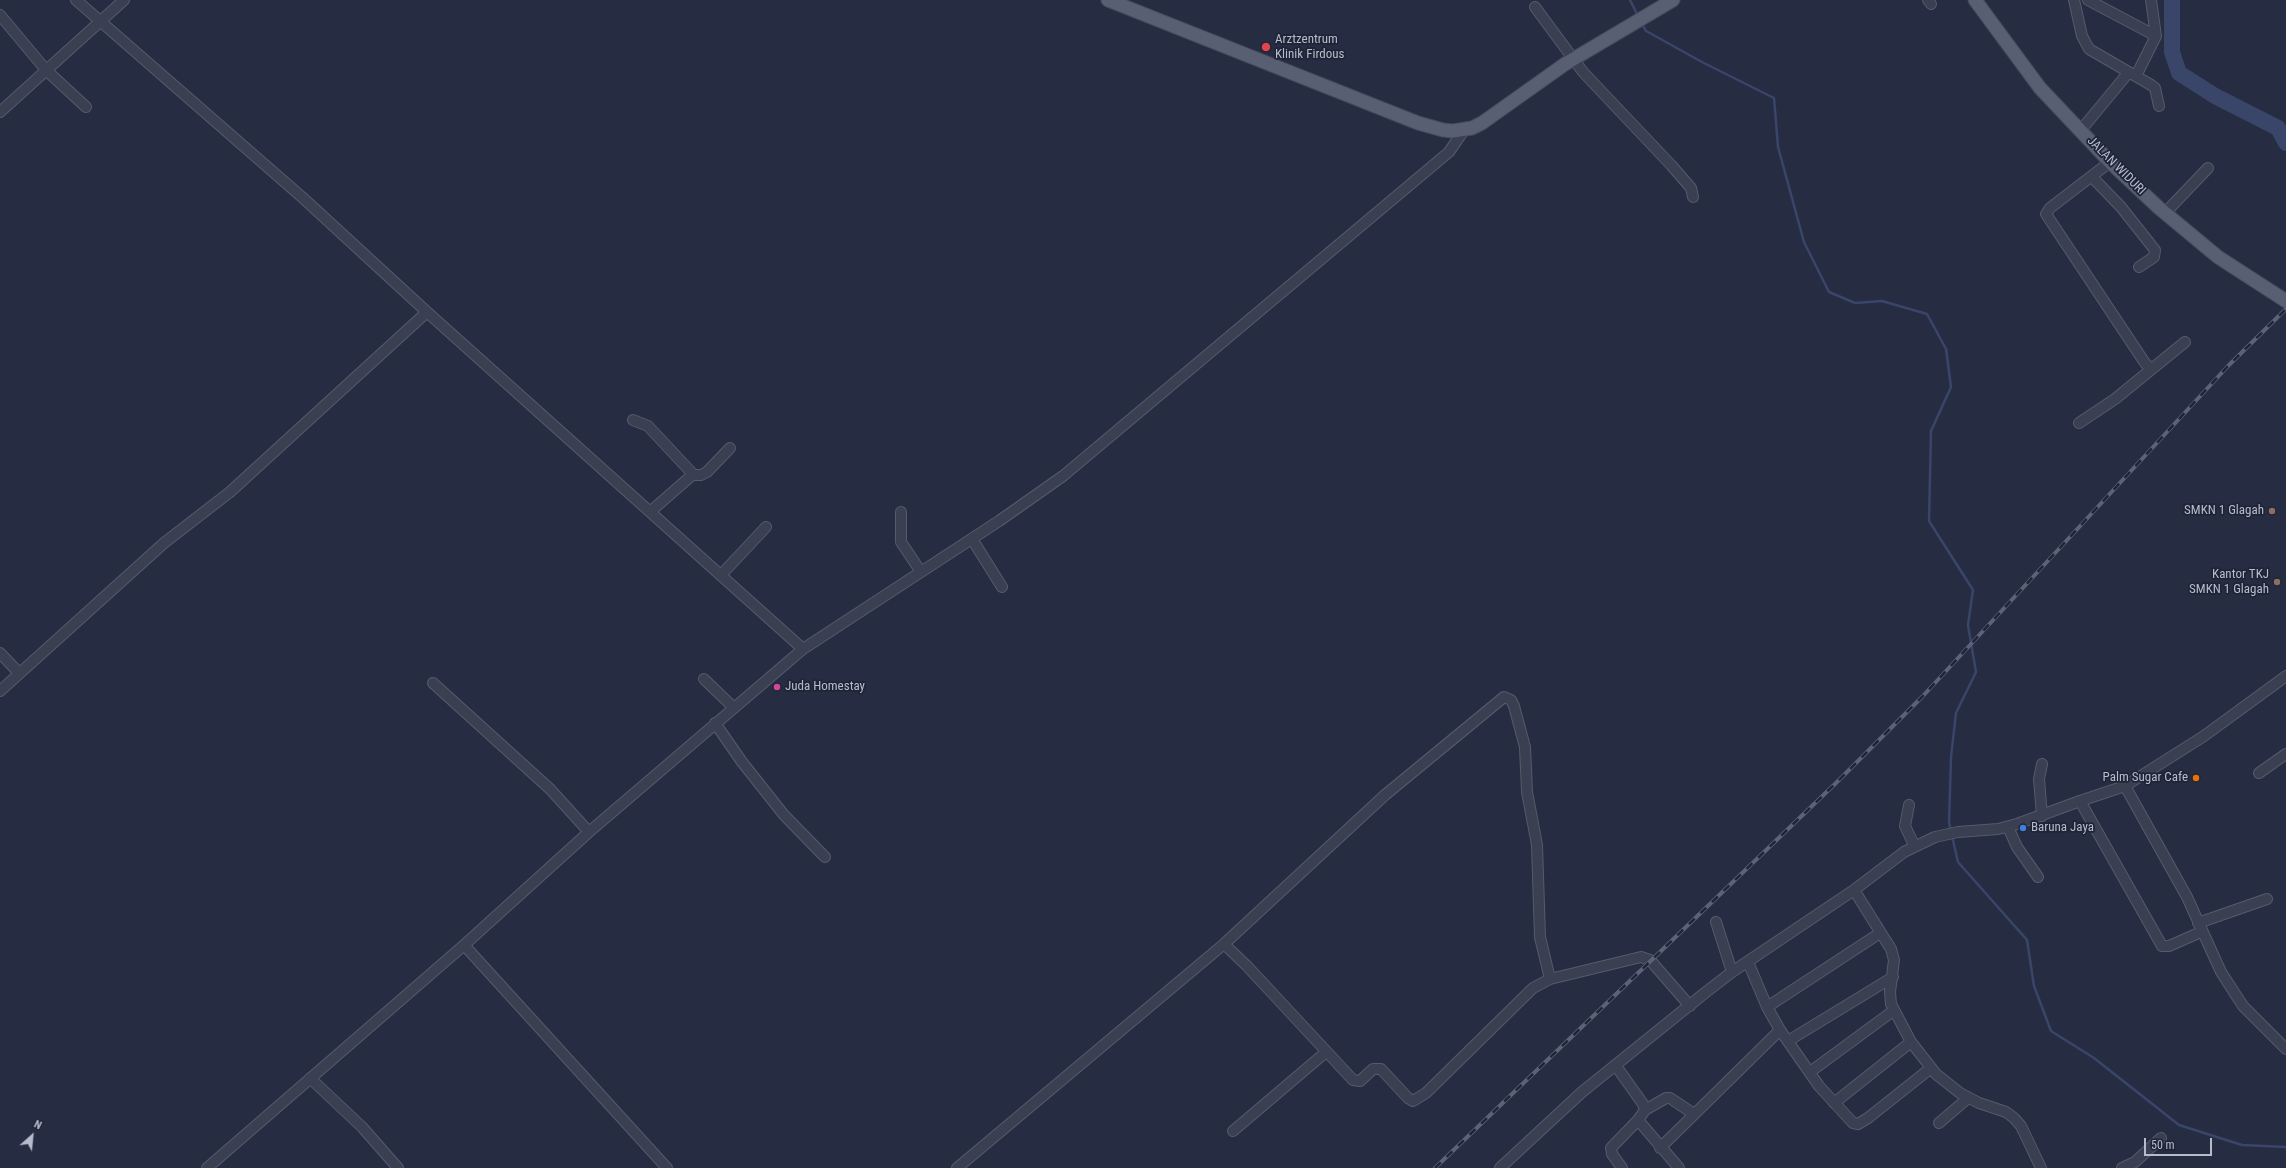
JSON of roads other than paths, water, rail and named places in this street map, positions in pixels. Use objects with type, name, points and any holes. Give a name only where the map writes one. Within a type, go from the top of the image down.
[{"type":"main road","points":[[1114,1],[1418,123],[1443,130],[1464,130],[1490,118],[1574,59],[1673,0]]},
{"type":"main road","name":"JALAN WIDURI","points":[[1975,0],[2040,88],[2081,130],[2107,164],[2218,257],[2286,301]]},
{"type":"street","points":[[76,0],[99,22],[303,198],[427,312],[651,511],[803,649]]},
{"type":"street","points":[[2,107],[124,0]]},
{"type":"street","points":[[2074,0],[2082,36],[2088,49],[2155,88],[2159,106]]},
{"type":"street","points":[[2088,0],[2156,36]]},
{"type":"street","points":[[2081,130],[2133,74],[2156,36],[2151,0]]},
{"type":"street","points":[[1535,7],[1607,100],[1630,121],[1691,188],[1693,197]]},
{"type":"street","points":[[0,15],[46,70],[86,107]]},
{"type":"street","points":[[207,1168],[464,945],[589,832],[803,649],[972,539],[1063,476],[1449,152],[1464,130]]},
{"type":"street","points":[[2107,164],[2050,208],[2046,214],[2145,363],[2151,369]]},
{"type":"street","points":[[2166,213],[2208,168]]},
{"type":"street","points":[[2093,176],[2121,207],[2155,250],[2154,257],[2139,267]]},
{"type":"street","points":[[0,691],[164,543],[230,492],[427,312]]},
{"type":"street","points":[[2079,422],[2115,399],[2185,342]]},
{"type":"street","points":[[633,420],[648,426],[689,470],[691,475]]},
{"type":"street","points":[[651,511],[691,475],[701,475],[707,472],[730,448]]},
{"type":"street","points":[[901,512],[901,542],[921,572]]},
{"type":"street","points":[[721,575],[766,527]]},
{"type":"street","points":[[972,539],[1002,587]]},
{"type":"street","points":[[0,653],[19,673]]},
{"type":"street","points":[[1500,1168],[1558,1113],[1732,972],[1854,890],[1914,845],[1935,837],[1958,832],[2008,827],[2042,816],[2080,800],[2125,786],[2204,736],[2286,676]]},
{"type":"street","points":[[704,679],[734,708]]},
{"type":"street","points":[[433,684],[550,789],[589,832]]},
{"type":"street","points":[[957,1168],[1224,944],[1386,795],[1504,697],[1511,700],[1514,706],[1525,747],[1527,792],[1537,844],[1540,936],[1550,980]]},
{"type":"street","points":[[716,723],[742,762],[780,809],[825,857]]},
{"type":"street","points":[[2259,773],[2286,754]]},
{"type":"street","points":[[2042,764],[2039,779],[2042,816]]},
{"type":"street","points":[[2125,786],[2176,876],[2199,928],[2221,972],[2243,1006],[2286,1049]]},
{"type":"street","points":[[2080,800],[2162,946],[2169,946],[2199,928],[2267,899]]},
{"type":"street","points":[[1909,805],[1905,826],[1914,845]]},
{"type":"street","points":[[2008,827],[2017,847],[2038,877]]},
{"type":"street","points":[[1854,890],[1893,955],[1893,977],[1890,992],[1893,1011],[1911,1042],[1931,1068],[1968,1098],[2010,1114],[2021,1126],[2041,1168]]},
{"type":"street","points":[[1716,922],[1732,972]]},
{"type":"street","points":[[1767,1007],[1880,933]]},
{"type":"street","points":[[1224,944],[1248,966],[1353,1080],[1360,1081],[1373,1069],[1378,1068],[1387,1074],[1408,1098],[1415,1100],[1534,988],[1550,980],[1641,957],[1650,960],[1690,1006]]},
{"type":"street","points":[[464,945],[667,1168]]},
{"type":"street","points":[[1748,962],[1767,1007],[1780,1030],[1834,1103],[1851,1121],[1858,1124],[1931,1068]]},
{"type":"street","points":[[1788,1041],[1893,977]]},
{"type":"street","points":[[1810,1072],[1893,1011]]},
{"type":"street","points":[[1660,1148],[1780,1030]]},
{"type":"street","points":[[1834,1103],[1911,1042]]},
{"type":"street","points":[[1233,1131],[1326,1052]]},
{"type":"street","points":[[1616,1066],[1643,1104],[1645,1110]]},
{"type":"street","points":[[310,1078],[362,1128],[398,1168]]},
{"type":"street","points":[[1622,1168],[1612,1154],[1611,1148],[1638,1120],[1645,1110],[1666,1098],[1670,1098],[1694,1114]]},
{"type":"street","points":[[1939,1123],[1968,1098]]},
{"type":"street","points":[[1638,1120],[1660,1148],[1679,1168]]},
{"type":"street","points":[[2122,1168],[2135,1162],[2161,1138]]},
{"type":"waterway","points":[[1630,0],[1638,16]]},
{"type":"waterway","points":[[2172,0],[2172,52],[2179,73],[2215,96],[2278,128],[2286,143]]},
{"type":"waterway","points":[[1642,24],[1646,31],[1702,62],[1774,98],[1778,147],[1804,242],[1829,292],[1855,303],[1882,301],[1927,314],[1946,349],[1951,387],[1931,431],[1929,521],[1973,590],[1968,625],[1976,672],[1956,713],[1951,757],[1949,823],[1951,831]]},
{"type":"waterway","points":[[1952,836],[1958,862],[2027,940],[2034,986],[2051,1031],[2094,1058],[2179,1125],[2242,1145],[2286,1147]]},
{"type":"railway","points":[[1435,1168],[1836,783],[1922,697],[2228,366],[2286,309]]},
{"type":"place","name":"Arztzentrum Klinik Firdous","points":[[1266,47]]},
{"type":"place","name":"SMKN 1 Glagah","points":[[2272,511]]},
{"type":"place","name":"Kantor TKJ SMKN 1 Glagah","points":[[2277,582]]},
{"type":"place","name":"Juda Homestay","points":[[777,687]]},
{"type":"place","name":"Palm Sugar Cafe","points":[[2196,778]]},
{"type":"place","name":"Baruna Jaya","points":[[2023,828]]}]
